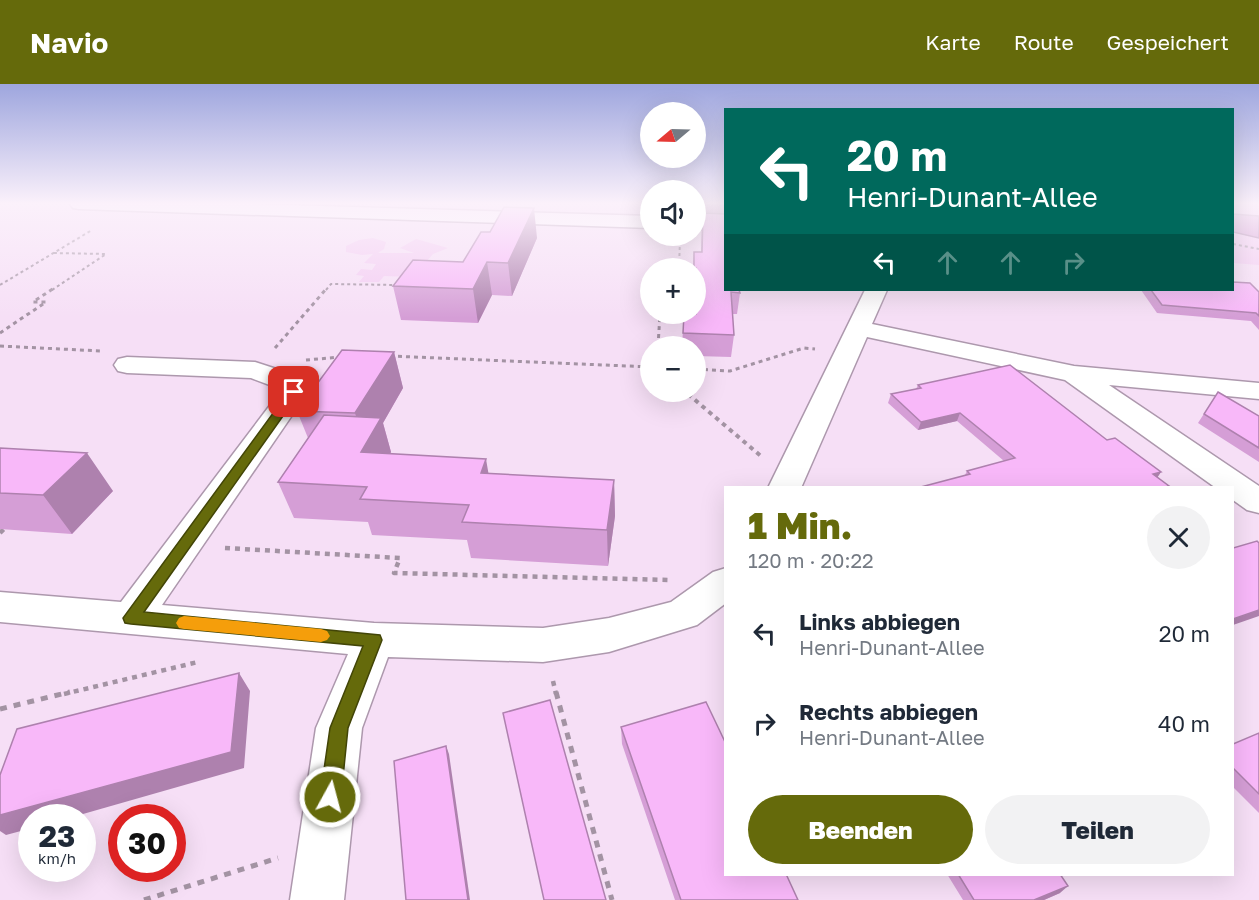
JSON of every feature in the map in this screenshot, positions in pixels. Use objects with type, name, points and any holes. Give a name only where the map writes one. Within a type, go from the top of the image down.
[{"type":"street","points":[[786,484],[876,291]]},
{"type":"street","points":[[859,328],[1074,374],[1259,391]]},
{"type":"street","points":[[127,365],[258,367],[285,381],[294,392],[131,618]]},
{"type":"street","points":[[1074,374],[1227,486]]},
{"type":"street","points":[[1234,491],[1249,502]]},
{"type":"street","points":[[0,607],[374,640],[543,645],[609,635],[683,614],[724,583]]},
{"type":"street","points":[[317,900],[339,728],[374,640]]},
{"type":"path","points":[[0,285],[71,242]]},
{"type":"path","points":[[1234,244],[1259,249]]},
{"type":"path","points":[[0,333],[46,302],[33,302],[106,254],[53,253]]},
{"type":"path","points":[[258,367],[331,284],[401,285]]},
{"type":"path","points":[[0,346],[141,353],[127,365]]},
{"type":"path","points":[[706,370],[730,371],[804,348],[848,353]]},
{"type":"path","points":[[379,356],[640,367]]},
{"type":"path","points":[[258,367],[344,357]]},
{"type":"path","points":[[696,402],[786,484]]},
{"type":"path","points":[[183,546],[400,558],[394,573],[679,580]]},
{"type":"path","points":[[0,709],[208,659]]},
{"type":"path","points":[[560,709],[612,900]]},
{"type":"path","points":[[144,900],[325,844]]},
{"type":"shaded area","points":[[354,242],[386,242],[384,249],[378,253],[414,253],[400,248],[411,242],[427,242],[448,248],[433,254],[413,277],[384,276],[379,282],[359,282],[364,276],[356,275],[361,269],[372,270],[376,264],[364,263],[373,254],[362,255],[346,252],[346,246]]},
{"type":"shaded area","points":[[1234,242],[1259,242],[1259,265],[1234,263]]},
{"type":"building","points":[[475,242],[518,242],[508,263],[487,262],[473,289],[393,286],[413,260],[463,262]]},
{"type":"building","points":[[706,242],[724,242],[724,291],[739,291],[740,293],[731,292],[734,335],[683,333],[683,324],[706,324],[706,258],[694,258],[694,252],[702,252],[702,246],[706,246]]},
{"type":"building","points":[[1234,282],[1250,283],[1259,292],[1259,316],[1256,313],[1162,305],[1152,291],[1234,291]]},
{"type":"building","points":[[342,350],[394,352],[355,413],[297,411]]},
{"type":"building","points":[[1010,365],[1107,440],[1115,438],[1161,472],[1153,474],[1169,486],[925,486],[970,474],[967,471],[1015,458],[960,413],[921,422],[891,394],[921,388],[918,385]]},
{"type":"building","points":[[1218,392],[1259,416],[1259,448],[1204,414]]},
{"type":"building","points":[[324,415],[381,418],[361,452],[486,459],[481,473],[614,480],[607,530],[462,522],[469,505],[360,499],[367,487],[278,482]]},
{"type":"building","points":[[0,448],[87,453],[43,495],[0,493]]},
{"type":"building","points":[[1257,541],[1259,543],[1259,610],[1234,619],[1234,548]]},
{"type":"building","points":[[239,673],[231,752],[40,804],[18,804],[18,810],[0,815],[0,775],[17,729]]},
{"type":"building","points":[[550,700],[606,900],[544,900],[503,713]]},
{"type":"building","points":[[706,702],[724,740],[724,876],[787,876],[798,900],[681,900],[621,727]]},
{"type":"building","points":[[1259,733],[1259,794],[1234,769],[1234,744]]},
{"type":"building","points":[[446,746],[468,900],[406,900],[394,761]]},
{"type":"building","points":[[959,876],[1061,876],[1068,886],[1034,900],[974,900]]},
{"type":"slow traffic","points":[[184,623],[321,636]]},
{"type":"route","points":[[294,392],[131,618],[374,640],[339,728],[330,797]]}]
